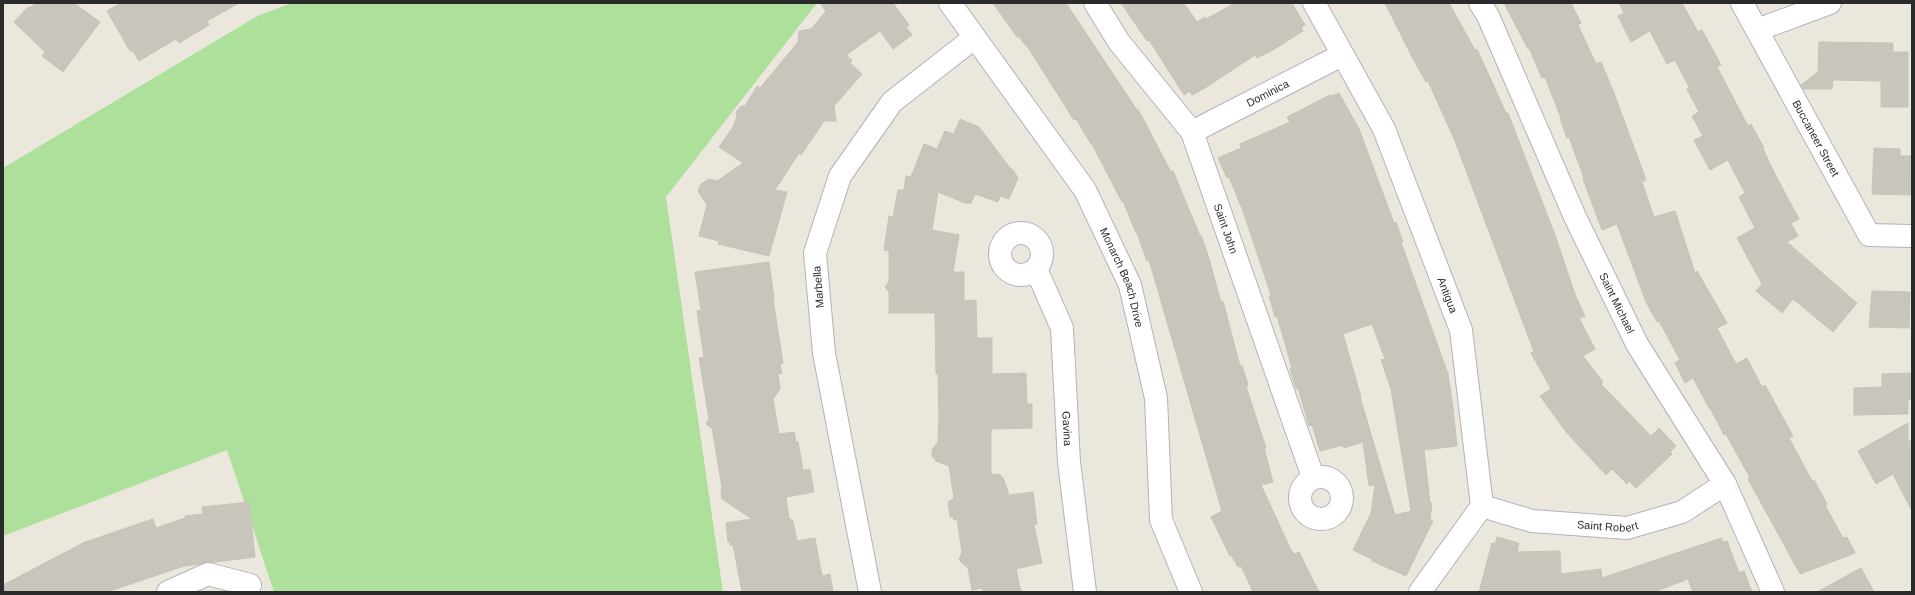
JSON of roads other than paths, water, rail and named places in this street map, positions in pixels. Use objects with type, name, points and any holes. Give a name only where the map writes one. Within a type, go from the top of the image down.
[{"type":"street","name":"Monarch Beach Drive","points":[[950,3],[1085,190],[1130,285],[1156,398],[1161,520],[1191,592]]},
{"type":"street","name":"Saint John","points":[[1095,3],[1119,42],[1192,132],[1313,478]]},
{"type":"street","name":"Antigua","points":[[1314,3],[1384,129],[1461,330],[1482,506]]},
{"type":"street","name":"Saint Michael","points":[[1480,3],[1488,16],[1575,217],[1637,344],[1725,484],[1773,592]]},
{"type":"street","name":"Buccaneer Street","points":[[1742,3],[1869,234],[1912,236]]},
{"type":"street","points":[[1757,30],[1830,3]]},
{"type":"street","name":"Marbella","points":[[870,592],[824,353],[815,253],[840,176],[892,102],[974,38]]},
{"type":"street","name":"Dominica","points":[[1192,132],[1342,55]]},
{"type":"street","name":"Gavina","points":[[1036,269],[1062,328],[1069,462],[1085,592]]},
{"type":"street","name":"Saint Robert","points":[[1482,506],[1532,521],[1627,528],[1682,512],[1725,484]]},
{"type":"street","points":[[1420,592],[1482,506]]},
{"type":"street","points":[[168,592],[208,574],[250,585]]}]
